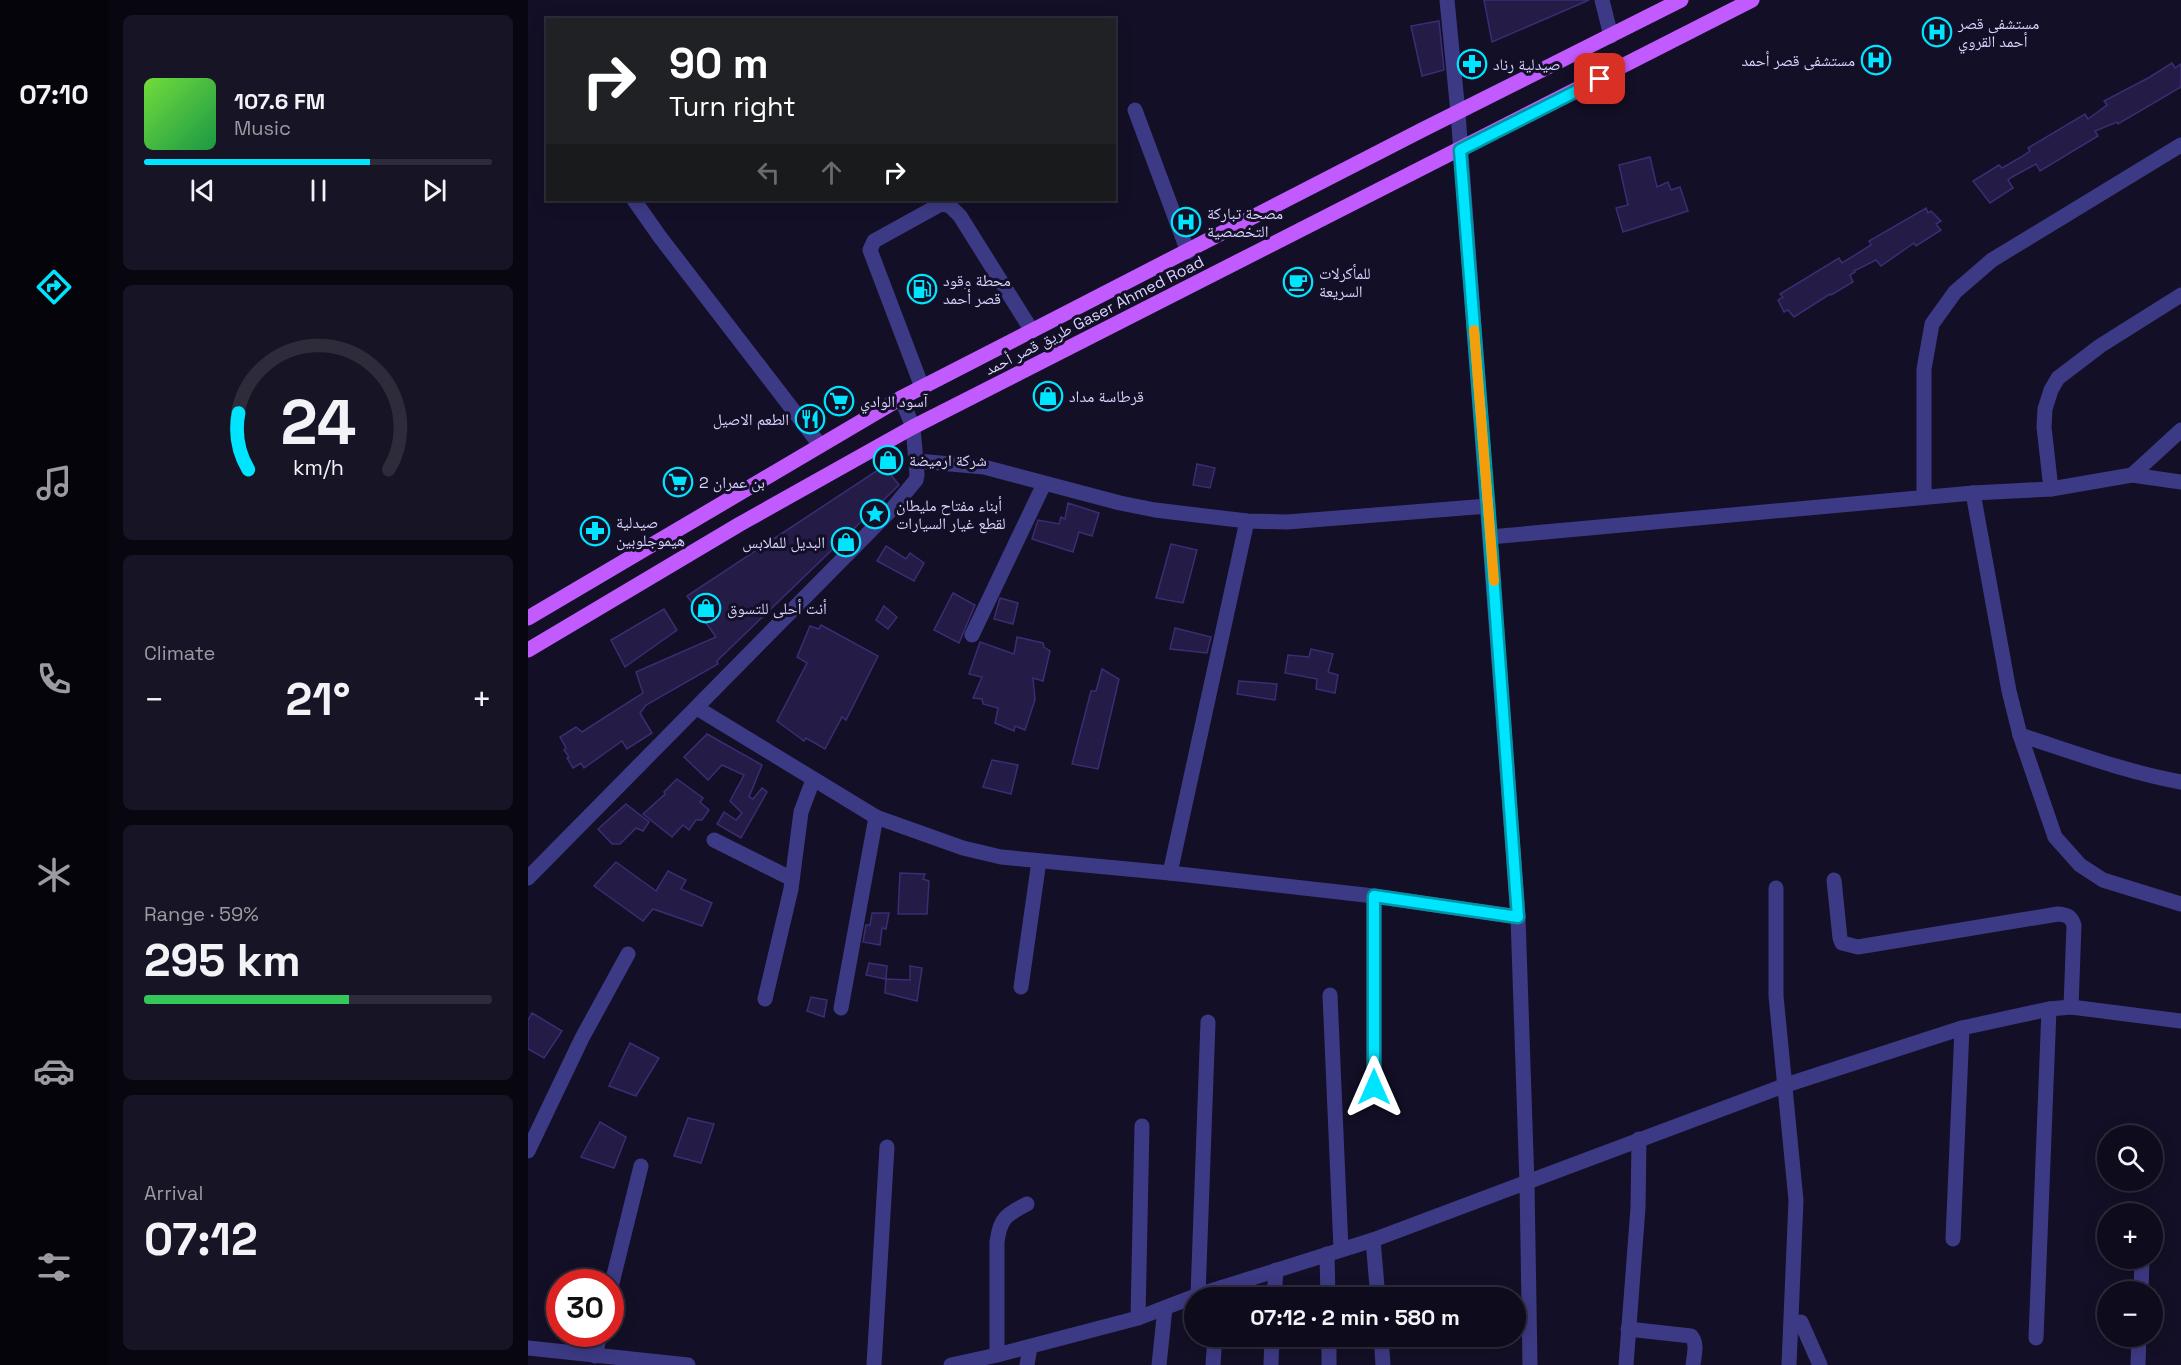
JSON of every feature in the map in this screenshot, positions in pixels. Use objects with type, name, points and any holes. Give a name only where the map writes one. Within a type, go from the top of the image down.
[{"type":"main road","name":"طريق قصر أحمد Gaser Ahmed Road","points":[[530,611],[901,398],[1422,130],[1681,0]]},
{"type":"main road","name":"طريق قصر أحمد Gaser Ahmed Road","points":[[528,650],[740,524],[913,427],[1752,0]]},
{"type":"street","points":[[1447,0],[1491,537],[1518,917],[1527,1184],[1530,1365]]},
{"type":"street","points":[[1602,0],[1611,36]]},
{"type":"street","points":[[1135,110],[1188,252]]},
{"type":"street","points":[[1924,497],[1924,369],[1932,324],[1955,292],[1992,260],[2181,146]]},
{"type":"street","points":[[635,201],[820,445]]},
{"type":"street","points":[[922,387],[870,250],[874,241],[941,204],[950,206],[960,216],[1032,331]]},
{"type":"street","points":[[2051,489],[2044,427],[2045,409],[2051,390],[2058,378],[2100,346],[2181,296]]},
{"type":"street","points":[[528,878],[891,510],[916,480],[917,461],[913,427],[901,398]]},
{"type":"street","points":[[2132,475],[2181,430]]},
{"type":"street","points":[[917,461],[984,467],[1044,484],[1155,510],[1247,521],[1287,522],[1488,506]]},
{"type":"street","points":[[1491,537],[1924,497],[2051,489],[2132,475],[2181,482]]},
{"type":"street","points":[[972,635],[1044,484]]},
{"type":"street","points":[[1973,493],[2009,690],[2020,735],[2055,837],[2080,866],[2103,880],[2181,904]]},
{"type":"street","points":[[1170,873],[1247,521]]},
{"type":"street","points":[[697,708],[876,817],[963,848],[1001,857],[1374,896],[1518,917]]},
{"type":"street","points":[[2020,735],[2110,764],[2181,782]]},
{"type":"street","points":[[765,999],[792,879],[801,812],[813,780]]},
{"type":"street","points":[[841,1008],[876,817]]},
{"type":"street","points":[[714,840],[792,879]]},
{"type":"street","points":[[1021,987],[1039,861]]},
{"type":"street","points":[[1834,880],[1840,938],[1842,943],[1848,946],[1858,947],[2058,914],[2067,915],[2072,919],[2074,925],[2071,1007]]},
{"type":"street","points":[[1776,888],[1776,996],[1796,1200],[1790,1365]]},
{"type":"street","points":[[1374,896],[1374,1087]]},
{"type":"street","points":[[528,1151],[582,1038],[628,954]]},
{"type":"street","points":[[1329,1287],[1334,1252],[1330,995]]},
{"type":"street","points":[[1232,1287],[1276,1270],[1373,1240],[1527,1184],[1639,1139],[1786,1085],[1962,1028],[2049,1009],[2071,1007],[2181,1021]]},
{"type":"street","points":[[2036,1338],[2049,1009]]},
{"type":"street","points":[[1198,1287],[1208,1022]]},
{"type":"street","points":[[1953,1239],[1962,1028]]},
{"type":"street","points":[[1138,1318],[1142,1126]]},
{"type":"street","points":[[1626,1365],[1638,1208],[1639,1139]]},
{"type":"street","points":[[874,1365],[887,1147]]},
{"type":"street","points":[[615,1269],[641,1166]]},
{"type":"street","points":[[997,1356],[999,1227],[1010,1213],[1027,1204]]},
{"type":"street","points":[[1373,1240],[1377,1287]]},
{"type":"street","points":[[1275,1287],[1276,1270]]},
{"type":"street","points":[[951,1365],[997,1356],[1138,1318],[1184,1301]]},
{"type":"street","points":[[1159,1365],[1165,1308]]},
{"type":"street","points":[[1801,1322],[1820,1365]]},
{"type":"street","points":[[1628,1329],[1691,1336],[1695,1341],[1693,1365]]},
{"type":"street","points":[[595,1356],[597,1347]]},
{"type":"street","points":[[1027,1365],[1030,1347]]},
{"type":"street","points":[[1213,1365],[1214,1347]]},
{"type":"street","points":[[1271,1365],[1272,1347]]},
{"type":"street","points":[[1329,1347],[1329,1365]]},
{"type":"street","points":[[1382,1347],[1383,1365]]},
{"type":"street","points":[[2138,1365],[2139,1347]]},
{"type":"street","points":[[528,1348],[688,1365]]},
{"type":"building","points":[[1484,0],[1589,0],[1492,42]]},
{"type":"building","points":[[1439,21],[1444,70],[1422,76],[1411,26]]},
{"type":"building","points":[[2172,63],[2175,68],[2181,64],[2181,87],[2118,124],[2117,122],[2095,131],[2098,136],[2040,171],[2036,164],[2012,177],[2008,180],[2013,188],[1990,203],[1973,181],[1999,165],[2002,168],[2021,157],[2030,151],[2028,148],[2085,114],[2088,119],[2107,105],[2104,101]]},
{"type":"building","points":[[1650,157],[1657,187],[1668,182],[1671,190],[1680,187],[1688,211],[1623,232],[1616,208],[1628,205],[1619,165]]},
{"type":"building","points":[[1926,208],[1928,213],[1931,211],[1941,221],[1936,224],[1941,230],[1916,246],[1914,243],[1881,266],[1876,260],[1854,271],[1850,275],[1853,282],[1794,317],[1788,310],[1784,312],[1778,300],[1783,297],[1780,294],[1839,258],[1842,263],[1871,245],[1869,241]]},
{"type":"building","points":[[1197,464],[1215,468],[1210,488],[1193,485]]},
{"type":"building","points":[[884,466],[899,485],[717,661],[718,664],[646,705],[640,713],[652,733],[627,749],[622,741],[584,768],[581,763],[573,768],[560,737],[576,727],[582,732],[643,693],[636,672],[716,637],[687,596]]},
{"type":"building","points":[[1068,503],[1099,513],[1092,536],[1079,532],[1073,552],[1032,539],[1038,520],[1059,524],[1061,517],[1065,519]]},
{"type":"building","points":[[1171,544],[1197,550],[1183,603],[1156,598]]},
{"type":"building","points":[[886,546],[906,559],[910,553],[924,563],[914,581],[877,561]]},
{"type":"building","points":[[953,593],[975,605],[959,643],[934,630]]},
{"type":"building","points":[[1000,598],[1018,603],[1013,624],[994,619]]},
{"type":"building","points":[[884,606],[897,617],[888,629],[876,620]]},
{"type":"building","points":[[664,609],[677,630],[625,667],[611,640]]},
{"type":"building","points":[[821,625],[878,656],[846,720],[842,717],[825,749],[806,738],[804,741],[777,721],[807,663],[797,657],[810,626],[819,629]]},
{"type":"building","points":[[1175,628],[1211,637],[1207,653],[1170,649]]},
{"type":"building","points":[[1017,637],[1043,643],[1044,647],[1050,651],[1043,681],[1033,678],[1035,700],[1025,730],[1015,726],[1014,731],[995,723],[998,708],[983,704],[982,699],[973,698],[982,677],[969,674],[980,642],[1014,654]]},
{"type":"building","points":[[1311,649],[1333,654],[1328,672],[1338,675],[1335,693],[1316,689],[1317,679],[1285,673],[1288,655],[1309,657]]},
{"type":"building","points":[[1102,669],[1119,679],[1098,769],[1072,764],[1091,691],[1096,691]]},
{"type":"building","points":[[1239,681],[1277,684],[1275,700],[1237,694]]},
{"type":"building","points":[[707,734],[762,765],[749,797],[753,799],[762,788],[767,792],[741,838],[717,824],[724,812],[736,820],[742,813],[730,801],[744,775],[722,765],[708,780],[684,757]]},
{"type":"building","points":[[992,760],[1018,765],[1011,794],[983,787]]},
{"type":"building","points":[[677,779],[703,798],[700,802],[709,810],[702,820],[696,820],[689,830],[683,825],[672,837],[643,814],[665,794],[664,792]]},
{"type":"building","points":[[626,804],[649,822],[643,831],[636,828],[620,844],[612,844],[598,829]]},
{"type":"building","points":[[616,862],[656,891],[668,871],[686,880],[681,889],[712,903],[702,926],[653,909],[643,921],[594,886]]},
{"type":"building","points":[[900,873],[925,874],[923,879],[929,881],[927,914],[898,914]]},
{"type":"building","points":[[872,913],[889,913],[886,929],[882,928],[880,945],[863,942],[866,925],[870,925]]},
{"type":"building","points":[[869,963],[887,966],[886,979],[866,975]]},
{"type":"building","points":[[910,966],[922,968],[917,1001],[885,993],[886,979],[910,980]]},
{"type":"building","points":[[811,997],[827,1000],[824,1017],[807,1011]]},
{"type":"building","points":[[532,1013],[562,1031],[544,1058],[528,1049],[528,1020]]},
{"type":"building","points":[[630,1043],[659,1058],[636,1096],[609,1086]]},
{"type":"building","points":[[688,1118],[714,1124],[701,1163],[674,1156]]},
{"type":"building","points":[[600,1122],[626,1137],[614,1168],[581,1157]]},
{"type":"slow traffic","points":[[1474,330],[1494,581]]},
{"type":"place","name":"مستشفى قصر أحمد القروي","points":[[1937,32]]},
{"type":"place","name":"مستشفى قصر أحمد","points":[[1876,60]]},
{"type":"place","name":"صيدلية رناد","points":[[1472,64]]},
{"type":"place","name":"مصحة تباركة التخصصية","points":[[1186,222]]},
{"type":"place","name":"للمأكرلات السريعة","points":[[1298,282]]},
{"type":"place","name":"محطة وقود قصر أحمد","points":[[922,289]]},
{"type":"place","name":"قرطاسة مداد","points":[[1048,396]]},
{"type":"place","name":"آسود الوادي","points":[[839,401]]},
{"type":"place","name":"الطعم الاصيل","points":[[810,419]]},
{"type":"place","name":"شركة ارميضة","points":[[888,460]]},
{"type":"place","name":"بن عمران 2","points":[[678,482]]},
{"type":"place","name":"أبناء مفتاح مليطان لقطع غيار السيارات","points":[[875,514]]},
{"type":"place","name":"صيدلية هيموجلوبين","points":[[595,531]]},
{"type":"place","name":"البديل للملابس","points":[[846,542]]},
{"type":"place","name":"أنت أحلى للتسوق","points":[[706,608]]},
{"type":"route","points":[[1374,1087],[1374,896],[1518,917],[1460,150],[1600,79]]}]
